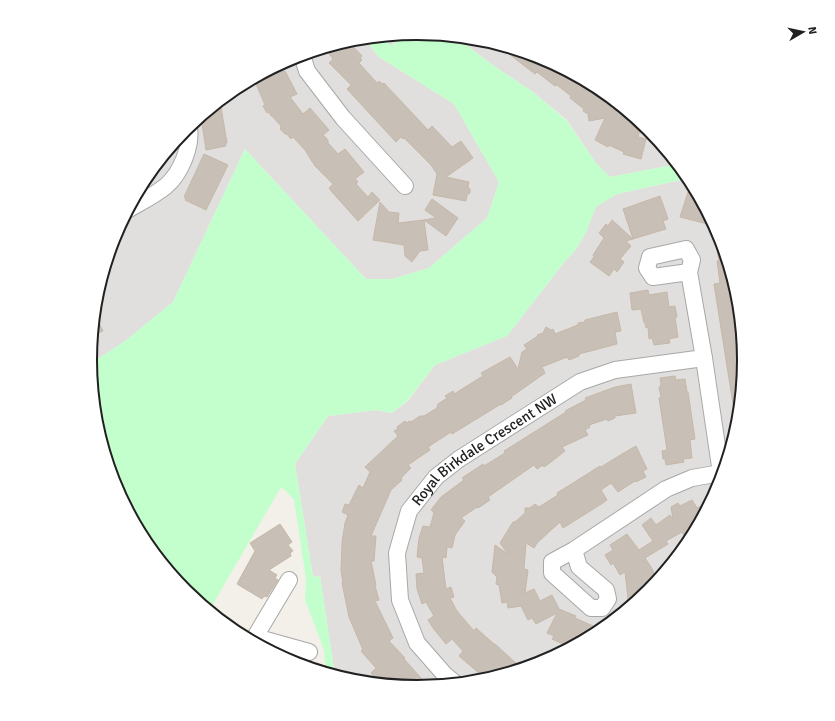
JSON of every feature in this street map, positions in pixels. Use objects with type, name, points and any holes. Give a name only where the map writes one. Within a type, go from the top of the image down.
[{"type":"street","points":[[303,61],[306,71],[343,118],[405,186]]},
{"type":"street","points":[[138,205],[166,187],[174,177],[186,155],[189,146],[190,135]]},
{"type":"street","points":[[689,272],[704,358],[720,468]]},
{"type":"street","name":"Royal Birkdale Crescent NW","points":[[450,679],[417,643],[400,600],[397,554],[410,511],[436,477],[459,459],[580,382],[615,370],[704,358]]},
{"type":"street","points":[[574,550],[666,489],[692,478],[716,477]]},
{"type":"street","points":[[255,637],[289,580]]},
{"type":"street","points":[[263,641],[309,652]]},
{"type":"shaded area","points":[[396,41],[391,46],[388,42]]},
{"type":"shaded area","points":[[369,44],[379,57],[454,104],[499,182],[487,218],[429,268],[392,279],[366,279],[245,149],[173,302],[125,341],[97,359],[103,298],[114,257],[130,219],[151,182],[163,165],[191,134],[222,106],[257,83],[295,64],[335,51]]},
{"type":"shaded area","points":[[464,44],[480,46],[521,57],[540,64],[578,83],[613,106],[644,134],[672,165],[610,177],[596,163],[567,120],[533,92]]},
{"type":"shaded area","points":[[682,180],[695,200],[714,238],[721,257],[732,298],[738,360],[732,423],[721,464],[714,483],[695,521],[672,556],[629,601],[596,627],[540,657],[521,664],[480,675],[438,680],[418,681],[376,678],[334,670],[320,576],[313,577],[295,464],[328,416],[376,410],[392,413],[408,401],[435,365],[507,336],[577,248],[586,232],[595,207],[617,194]]},
{"type":"green space","points":[[418,40],[464,44],[533,92],[567,121],[596,163],[610,177],[672,165],[682,180],[617,194],[596,207],[586,232],[577,248],[507,336],[435,365],[407,401],[392,413],[376,410],[328,416],[295,464],[313,577],[320,576],[334,670],[326,667],[324,650],[305,600],[306,579],[294,499],[281,487],[212,606],[191,587],[163,556],[140,521],[121,483],[114,464],[103,423],[97,359],[125,341],[173,302],[245,149],[366,279],[392,279],[429,268],[487,218],[499,182],[454,104],[379,57],[369,44],[388,42],[391,46],[396,41]]},
{"type":"building","points":[[353,46],[362,56],[360,58],[362,60],[359,63],[377,83],[379,81],[382,84],[384,83],[428,130],[432,126],[452,147],[461,141],[473,158],[446,177],[469,182],[468,187],[470,189],[470,193],[467,195],[466,201],[433,195],[437,174],[431,165],[404,138],[403,139],[401,137],[396,142],[347,89],[351,85],[329,63],[333,59],[329,53]]},
{"type":"building","points":[[508,53],[540,64],[559,73],[578,83],[612,105],[610,108],[622,113],[628,119],[627,122],[633,124],[640,130],[638,137],[646,139],[641,159],[623,154],[624,152],[609,145],[608,147],[595,140],[605,118],[589,121],[588,114],[570,98],[571,96],[537,72],[535,74]]},
{"type":"building","points":[[285,71],[297,94],[290,97],[303,114],[310,108],[329,130],[323,135],[328,140],[328,143],[338,154],[345,149],[364,172],[355,179],[358,182],[356,184],[368,197],[372,192],[380,200],[358,221],[329,188],[333,184],[315,166],[305,150],[293,137],[291,139],[280,129],[281,126],[269,112],[267,113],[263,106],[265,105],[256,84],[276,73],[277,74]]},
{"type":"building","points":[[221,107],[227,143],[225,143],[226,146],[206,150],[202,124]]},
{"type":"building","points":[[204,154],[228,165],[206,210],[185,200],[186,198],[184,197]]},
{"type":"building","points":[[689,190],[707,224],[680,217]]},
{"type":"building","points":[[660,196],[668,219],[663,221],[666,229],[633,239],[623,209]]},
{"type":"building","points":[[432,199],[458,218],[446,236],[424,220],[436,218],[425,210]]},
{"type":"building","points":[[380,202],[389,212],[399,213],[398,223],[424,220],[428,250],[420,251],[412,262],[405,256],[404,245],[373,240]]},
{"type":"building","points":[[612,220],[633,239],[626,241],[631,246],[620,259],[624,262],[617,272],[614,269],[609,276],[590,262],[604,238],[599,233],[606,224],[608,226]]},
{"type":"building","points":[[716,243],[727,278],[735,319],[738,360],[734,410],[714,284],[720,283],[717,261],[719,261]]},
{"type":"building","points":[[648,290],[649,295],[667,292],[669,307],[675,306],[678,337],[669,339],[670,343],[654,345],[652,338],[649,339],[648,327],[646,328],[644,323],[641,309],[632,310],[630,293]]},
{"type":"building","points":[[617,312],[621,331],[615,332],[617,344],[579,354],[579,356],[569,360],[567,357],[542,367],[545,373],[511,397],[512,398],[452,434],[451,432],[428,447],[430,450],[408,465],[411,468],[401,478],[402,480],[391,490],[371,536],[376,536],[374,561],[371,561],[379,600],[375,601],[393,638],[389,641],[423,681],[375,678],[371,673],[376,668],[361,651],[363,650],[349,617],[341,570],[342,543],[345,523],[348,515],[342,512],[345,504],[349,505],[359,485],[363,488],[370,472],[365,467],[398,436],[394,431],[398,429],[397,427],[405,421],[406,423],[411,422],[420,416],[424,416],[437,408],[438,404],[447,398],[445,396],[453,391],[454,394],[483,376],[481,373],[510,357],[518,369],[522,352],[527,349],[524,345],[538,336],[537,335],[543,333],[546,327],[551,330],[553,329],[555,334],[578,325],[578,323],[585,322],[585,320]]},
{"type":"building","points":[[100,324],[103,331],[99,333]]},
{"type":"building","points":[[675,376],[676,380],[685,379],[695,439],[690,440],[692,458],[683,459],[684,462],[666,465],[665,459],[663,459],[662,451],[667,450],[659,398],[661,397],[659,387],[661,384],[660,378]]},
{"type":"building","points":[[631,384],[636,413],[615,416],[615,418],[608,421],[607,419],[589,425],[590,427],[585,430],[588,435],[562,447],[565,451],[544,467],[543,465],[537,469],[534,465],[488,497],[490,500],[461,518],[465,521],[455,535],[452,548],[447,547],[446,558],[442,557],[446,589],[451,587],[454,597],[450,598],[457,611],[474,631],[476,628],[518,665],[481,675],[459,656],[463,651],[452,639],[446,644],[428,620],[434,616],[426,602],[422,604],[417,589],[416,574],[424,573],[422,558],[417,557],[419,538],[423,526],[430,527],[434,513],[431,510],[441,497],[464,480],[462,478],[483,464],[484,466],[505,453],[504,451],[566,412],[565,411],[586,400],[585,398],[615,387]]},
{"type":"building","points":[[636,446],[647,469],[643,471],[646,477],[636,482],[635,481],[618,492],[611,483],[601,490],[607,500],[603,503],[563,528],[560,522],[537,543],[534,548],[526,543],[524,569],[528,570],[525,593],[534,589],[540,601],[552,595],[559,609],[576,616],[575,618],[596,627],[565,645],[552,639],[554,636],[547,633],[557,613],[536,624],[532,618],[528,620],[521,606],[508,608],[507,602],[502,603],[499,585],[496,584],[497,577],[492,572],[495,545],[508,554],[500,543],[513,522],[525,513],[525,508],[530,508],[535,504],[539,507],[558,495],[557,493]]},
{"type":"building","points":[[692,500],[697,508],[701,506],[702,508],[688,533],[684,535],[682,532],[666,541],[668,544],[645,558],[653,570],[654,576],[626,603],[628,598],[625,572],[620,575],[613,563],[611,565],[605,555],[613,550],[610,545],[627,534],[639,550],[653,541],[642,525],[651,518],[656,525],[670,515],[673,519],[671,507],[678,503],[680,506]]},
{"type":"building","points":[[280,524],[292,542],[288,545],[293,551],[290,553],[291,556],[269,570],[277,575],[275,578],[278,580],[267,597],[264,596],[262,599],[237,584],[255,551],[250,543]]}]
